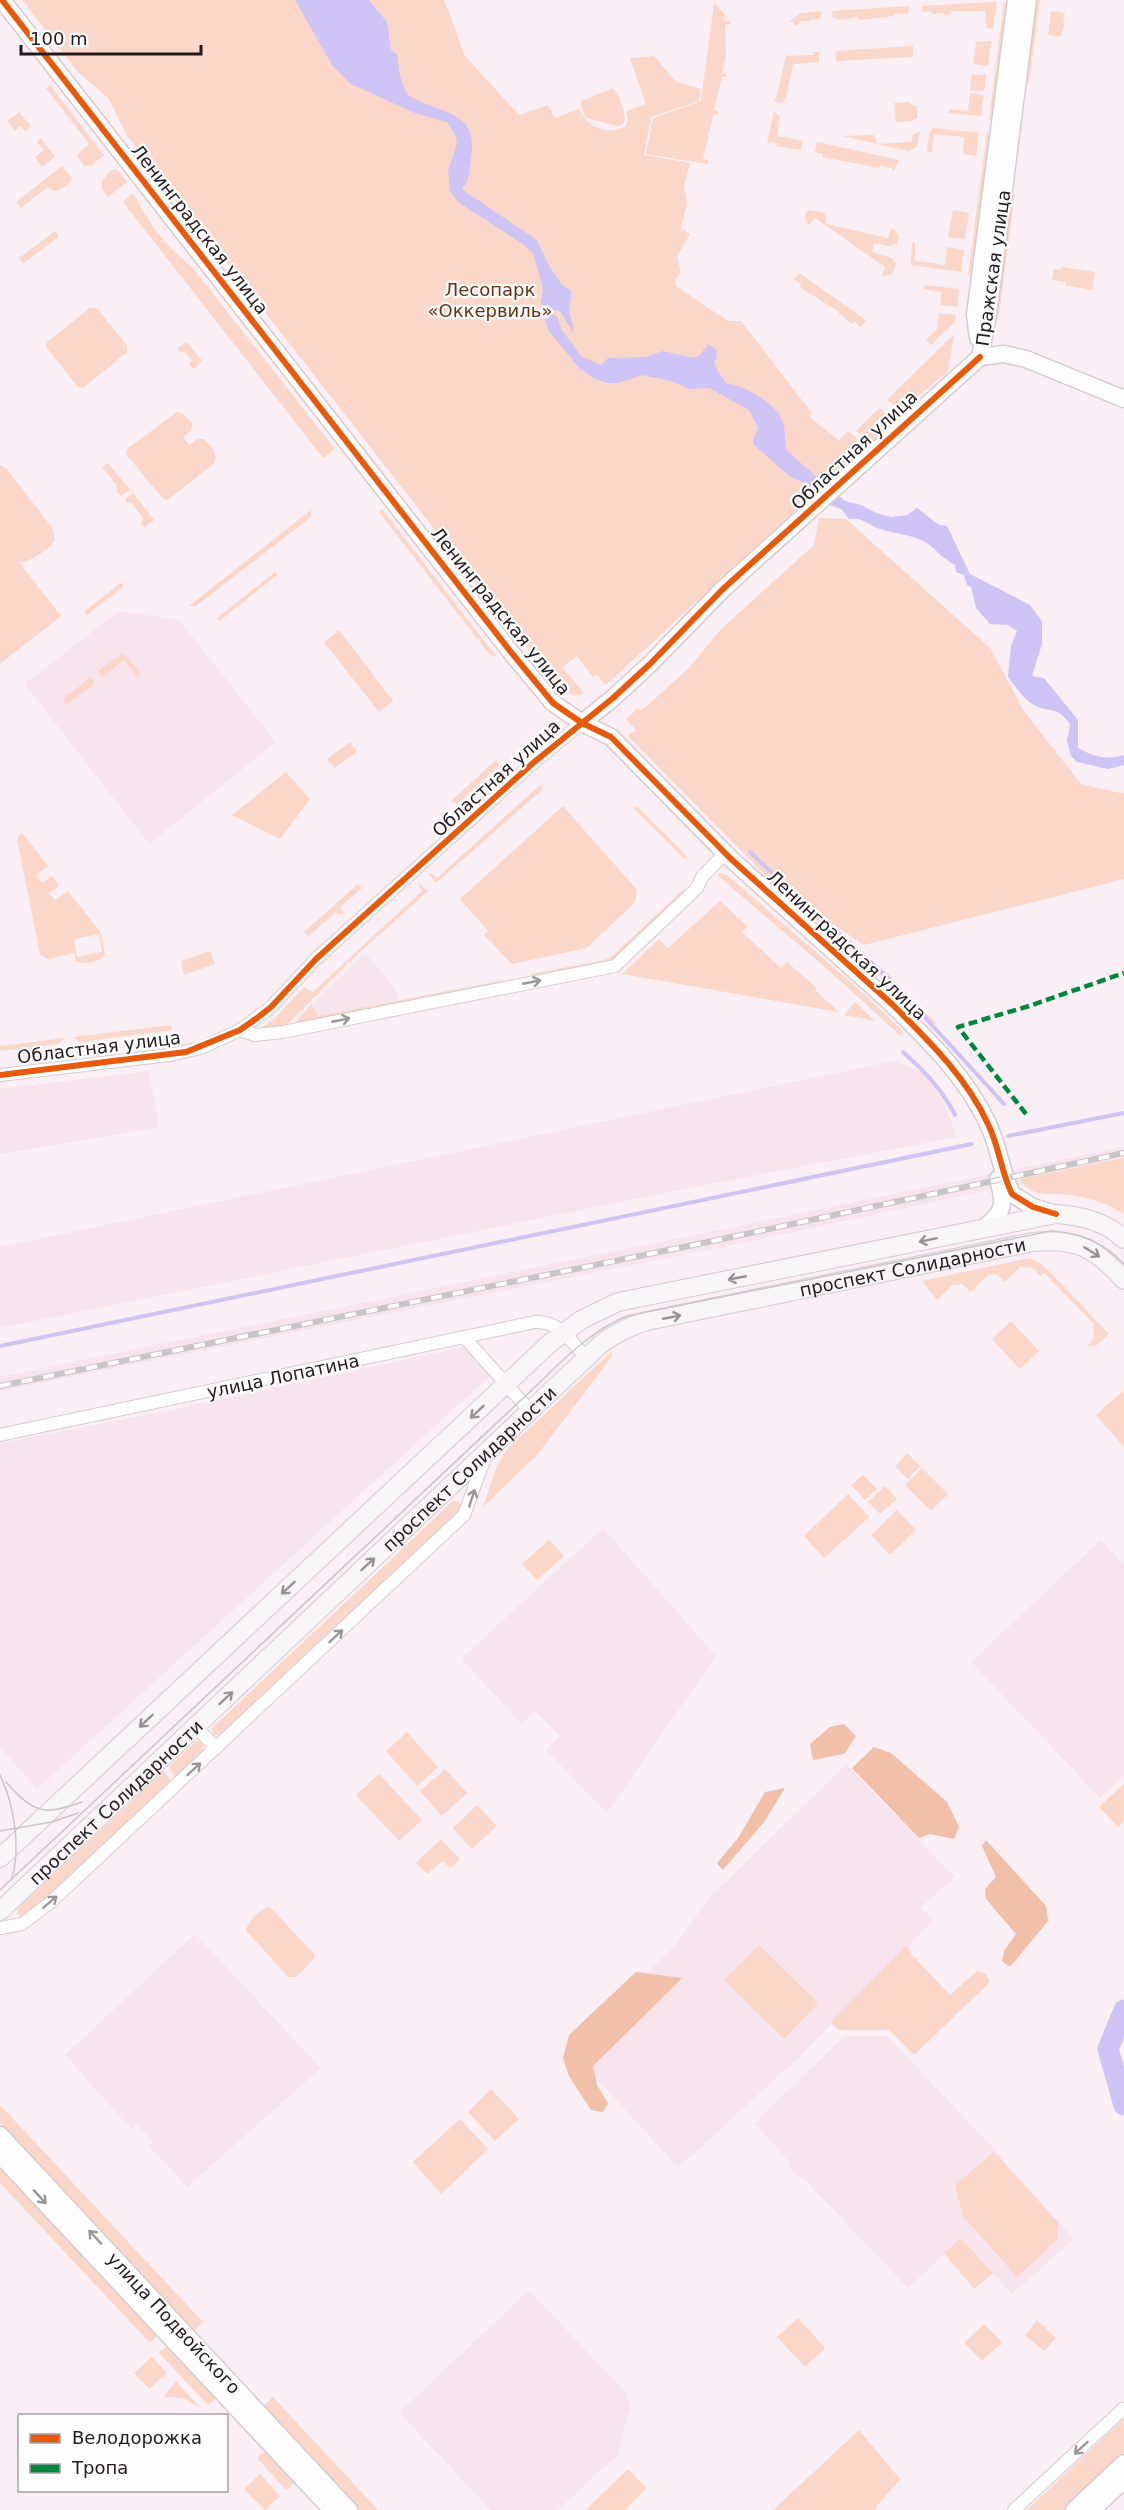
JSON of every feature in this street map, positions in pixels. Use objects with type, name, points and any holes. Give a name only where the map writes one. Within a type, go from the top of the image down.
[{"type":"main road","name":"проспект Солидарности","points":[[0,1858],[563,1332],[598,1310],[618,1302],[1056,1214],[1081,1216],[1099,1223],[1124,1239]]},
{"type":"main road","name":"проспект Солидарности","points":[[0,1911],[601,1344],[630,1325],[1052,1240],[1073,1242],[1091,1249],[1109,1263],[1124,1280]]},
{"type":"street","name":"Ленинградская улица","points":[[3,0],[510,651],[553,703],[582,723],[895,1019],[942,1072],[968,1106],[981,1129],[1007,1194]]},
{"type":"street","name":"Пражская улица","points":[[980,357],[975,315],[1016,0]]},
{"type":"street","name":"Пражская улица","points":[[980,357],[986,327],[1028,0]]},
{"type":"street","points":[[986,327],[1004,354]]},
{"type":"street","points":[[980,357],[1004,354],[1026,359],[1124,399]]},
{"type":"street","name":"Областная улица","points":[[0,1075],[169,1055],[201,1048],[240,1030],[271,1006],[316,959],[533,763],[633,680],[723,589],[980,357]]},
{"type":"street","points":[[240,1030],[255,1035],[283,1032],[615,966],[697,888],[702,877],[722,856]]},
{"type":"street","points":[[985,1227],[997,1217],[1007,1194],[1033,1207],[1056,1214]]},
{"type":"street","name":"улица Лопатина","points":[[0,1435],[464,1337],[547,1322],[557,1326],[563,1332]]},
{"type":"street","points":[[563,1332],[586,1358]]},
{"type":"street","points":[[464,1337],[530,1411]]},
{"type":"street","points":[[0,1928],[22,1924],[37,1913],[464,1515],[469,1507],[487,1452]]},
{"type":"street","points":[[196,1727],[216,1748]]},
{"type":"street","name":"улица Подвойского","points":[[0,2135],[349,2510]]},
{"type":"street","name":"улица Подвойского","points":[[0,2155],[332,2510]]},
{"type":"street","points":[[1014,2510],[1124,2408]]},
{"type":"street","points":[[1074,2510],[1124,2463]]},
{"type":"street","points":[[1092,2510],[1124,2480]]},
{"type":"shaded area","points":[[295,0],[369,0],[387,22],[391,51],[397,54],[400,76],[407,94],[453,115],[469,129],[472,141],[471,157],[469,177],[463,190],[537,240],[548,264],[562,285],[571,290],[569,311],[573,332],[560,311],[555,310],[552,313],[558,318],[561,329],[582,357],[601,365],[608,358],[646,357],[663,351],[694,358],[700,355],[708,344],[716,349],[717,357],[714,362],[727,384],[750,392],[774,409],[783,422],[787,451],[845,501],[891,517],[907,515],[917,508],[939,525],[947,526],[970,574],[1030,605],[1042,621],[1042,644],[1032,676],[1044,678],[1078,720],[1078,748],[1101,757],[1124,755],[1124,765],[1108,769],[1077,762],[1071,756],[1067,741],[1070,724],[1060,714],[1040,708],[1030,702],[1008,677],[1011,646],[1017,631],[1008,625],[990,624],[976,608],[971,587],[967,585],[964,575],[956,572],[955,565],[925,542],[880,529],[861,520],[849,519],[841,509],[830,505],[802,482],[789,476],[754,445],[753,441],[758,428],[749,410],[709,388],[689,389],[671,381],[642,375],[618,383],[607,383],[595,379],[580,369],[548,330],[541,302],[543,289],[533,253],[458,202],[450,191],[448,170],[457,144],[455,135],[447,122],[415,113],[351,84],[332,65]]},
{"type":"shaded area","points":[[119,611],[179,620],[276,742],[149,844],[26,683]]},
{"type":"shaded area","points":[[365,953],[395,988],[398,1000],[317,1016],[311,1005]]},
{"type":"shaded area","points":[[894,1061],[921,1072],[942,1098],[957,1137],[699,1186],[0,1328],[0,1247]]},
{"type":"shaded area","points":[[149,1071],[159,1127],[0,1154],[0,1089]]},
{"type":"shaded area","points":[[1124,1147],[1124,1161],[737,1244],[0,1391],[0,1377]]},
{"type":"shaded area","points":[[468,1346],[493,1373],[37,1789],[0,1747],[0,1443],[166,1411]]},
{"type":"shaded area","points":[[603,1528],[716,1656],[607,1813],[546,1750],[560,1736],[535,1711],[522,1724],[461,1659]]},
{"type":"shaded area","points":[[1101,1540],[1124,1564],[1124,1776],[1100,1798],[971,1662]]},
{"type":"shaded area","points":[[844,1724],[856,1736],[844,1754],[813,1760],[810,1744],[830,1727]]},
{"type":"shaded area","points":[[874,1747],[891,1753],[947,1802],[959,1827],[954,1839],[930,1834],[919,1838],[852,1768]]},
{"type":"shaded area","points":[[846,1764],[955,1877],[921,1907],[933,1921],[798,2058],[678,2168],[580,2060],[582,2035],[674,1947],[708,1899]]},
{"type":"shaded area","points":[[785,1788],[764,1822],[723,1870],[717,1863],[738,1838],[765,1792]]},
{"type":"shaded area","points":[[986,1840],[1046,1906],[1048,1921],[1010,1967],[1002,1961],[1004,1951],[1016,1934],[986,1899],[985,1889],[996,1877],[982,1846]]},
{"type":"shaded area","points":[[195,1934],[321,2068],[187,2187],[149,2146],[153,2142],[137,2124],[131,2129],[65,2055]]},
{"type":"shaded area","points":[[636,1972],[682,1978],[593,2066],[597,2085],[608,2103],[603,2112],[591,2110],[569,2076],[563,2058],[569,2035]]},
{"type":"shaded area","points":[[844,2036],[887,2036],[984,2138],[1074,2239],[1012,2294],[961,2238],[908,2288],[803,2178],[798,2177],[790,2169],[790,2163],[755,2123]]},
{"type":"shaded area","points":[[529,2290],[624,2391],[630,2407],[617,2455],[558,2510],[491,2510],[399,2413]]},
{"type":"green space","name":"Лесопарк «Оккервиль»","points":[[22,0],[444,0],[465,56],[519,115],[548,105],[555,118],[579,109],[587,121],[605,130],[626,126],[628,118],[626,111],[646,104],[630,58],[654,56],[676,82],[701,89],[699,101],[651,117],[644,155],[690,163],[684,186],[687,203],[681,228],[690,234],[677,257],[681,273],[675,281],[676,286],[728,321],[741,321],[811,412],[811,418],[839,441],[847,431],[856,437],[859,453],[835,474],[802,495],[798,508],[606,685],[597,675],[593,677],[577,656],[562,667],[584,693],[575,695],[567,693],[554,682],[128,137],[108,98],[78,72]]},
{"type":"green space","points":[[1036,0],[1040,0],[1029,84],[1024,80]]},
{"type":"green space","points":[[1004,1],[1008,6],[994,117],[989,120]]},
{"type":"green space","points":[[997,2],[993,28],[987,29],[985,11],[951,11],[951,14],[945,15],[944,13],[932,14],[931,11],[922,12],[922,6]]},
{"type":"green space","points":[[714,3],[724,13],[725,21],[730,21],[730,24],[725,25],[726,55],[722,73],[727,77],[722,77],[714,110],[719,112],[718,115],[713,114],[703,159],[708,160],[708,164],[646,154],[653,118],[701,101]]},
{"type":"green space","points":[[910,6],[908,15],[894,14],[894,16],[861,20],[857,17],[842,20],[833,18],[832,11]]},
{"type":"green space","points":[[822,11],[820,19],[809,20],[809,23],[799,21],[798,25],[795,25],[789,22],[801,13]]},
{"type":"green space","points":[[1051,11],[1065,13],[1061,37],[1048,35]]},
{"type":"green space","points":[[991,41],[988,66],[973,64],[976,42]]},
{"type":"green space","points":[[913,46],[913,57],[836,61],[835,51]]},
{"type":"green space","points":[[814,52],[819,52],[819,62],[793,64],[786,97],[782,103],[773,101],[776,99],[786,56],[814,55]]},
{"type":"green space","points":[[972,74],[986,75],[984,91],[970,90]]},
{"type":"green space","points":[[50,85],[104,155],[92,165],[84,166],[77,155],[89,144],[46,88]]},
{"type":"green space","points":[[613,88],[622,104],[624,123],[618,126],[586,118],[581,101]]},
{"type":"green space","points":[[970,93],[984,95],[981,116],[949,113],[950,109],[968,111]]},
{"type":"green space","points":[[908,102],[917,107],[917,118],[911,121],[896,122],[894,103]]},
{"type":"green space","points":[[774,111],[780,117],[777,136],[803,141],[801,150],[776,146],[777,143],[767,144]]},
{"type":"green space","points":[[19,112],[31,126],[25,131],[21,126],[15,131],[7,121]]},
{"type":"green space","points":[[933,128],[979,133],[976,156],[963,154],[964,137],[934,134],[932,152],[927,152],[929,133]]},
{"type":"green space","points":[[920,132],[917,147],[908,151],[878,144],[912,142],[913,134]]},
{"type":"green space","points":[[987,132],[992,136],[974,273],[968,276]]},
{"type":"green space","points":[[874,135],[877,144],[843,136]]},
{"type":"green space","points":[[41,138],[55,157],[42,167],[35,157],[43,150],[37,142]]},
{"type":"green space","points":[[817,142],[899,160],[894,171],[892,168],[880,165],[879,168],[823,157],[823,154],[815,152]]},
{"type":"green space","points":[[62,166],[72,178],[66,186],[55,191],[48,187],[21,208],[16,202]]},
{"type":"green space","points":[[117,169],[127,182],[108,197],[102,189],[102,181],[111,170]]},
{"type":"green space","points":[[133,193],[158,234],[193,268],[335,449],[323,458],[123,202]]},
{"type":"green space","points":[[1015,194],[999,314],[994,313],[1011,195]]},
{"type":"green space","points":[[809,210],[825,213],[826,224],[888,238],[891,228],[896,231],[899,237],[897,244],[889,246],[874,243],[872,252],[892,258],[896,264],[892,274],[882,276],[885,267],[815,218],[810,224],[806,223],[805,213]]},
{"type":"green space","points":[[953,210],[969,213],[965,239],[948,237]]},
{"type":"green space","points":[[55,231],[59,236],[23,264],[19,258]]},
{"type":"green space","points":[[912,242],[915,242],[915,261],[945,265],[947,247],[964,250],[961,272],[911,265]]},
{"type":"green space","points":[[1061,267],[1095,272],[1092,290],[1052,280],[1054,269],[1061,270]]},
{"type":"green space","points":[[799,273],[866,320],[861,327],[855,322],[852,324],[839,312],[800,287],[801,284],[794,279]]},
{"type":"green space","points":[[925,285],[959,289],[957,307],[940,305],[942,292],[924,289]]},
{"type":"green space","points":[[90,308],[97,308],[127,346],[127,352],[83,388],[78,387],[46,347],[47,342]]},
{"type":"green space","points":[[939,313],[956,315],[955,322],[931,345],[926,340],[937,329]]},
{"type":"green space","points":[[954,334],[948,371],[905,407],[897,407],[887,400]]},
{"type":"green space","points":[[187,342],[202,361],[194,369],[189,364],[192,361],[185,351],[181,353],[177,348]]},
{"type":"green space","points":[[879,408],[895,422],[865,453],[861,438],[864,436],[856,431]]},
{"type":"green space","points":[[177,412],[184,414],[192,424],[191,430],[183,437],[189,445],[198,439],[204,439],[213,449],[216,458],[214,463],[169,499],[164,500],[126,454],[128,448]]},
{"type":"green space","points":[[108,463],[130,490],[121,496],[117,492],[116,484],[102,467]]},
{"type":"green space","points":[[0,465],[7,469],[53,529],[55,540],[48,548],[34,558],[19,562],[61,616],[0,664]]},
{"type":"green space","points":[[133,493],[154,520],[145,527],[140,524],[143,518],[131,502],[128,503],[125,499]]},
{"type":"green space","points":[[382,509],[496,656],[490,655],[379,512]]},
{"type":"green space","points":[[311,510],[311,517],[196,606],[189,606]]},
{"type":"green space","points":[[819,518],[846,519],[990,648],[1024,711],[1081,784],[1124,792],[1124,879],[864,945],[831,923],[936,1022],[931,1027],[884,980],[814,918],[817,913],[806,903],[802,907],[776,886],[628,736],[636,730],[626,719],[638,708],[641,711],[689,668],[721,629],[814,545]]},
{"type":"green space","points":[[275,572],[277,575],[219,621],[217,618]]},
{"type":"green space","points":[[120,583],[123,587],[87,615],[84,612]]},
{"type":"green space","points":[[339,630],[393,701],[379,712],[324,642]]},
{"type":"green space","points":[[123,653],[140,672],[138,678],[124,660],[103,677],[98,671]]},
{"type":"green space","points":[[91,677],[95,683],[65,706],[64,698]]},
{"type":"green space","points":[[350,742],[356,750],[355,753],[335,768],[327,759]]},
{"type":"green space","points":[[496,760],[500,765],[457,804],[451,801]]},
{"type":"green space","points":[[286,772],[310,799],[280,839],[232,815]]},
{"type":"green space","points":[[540,785],[543,789],[436,883],[429,874],[437,878]]},
{"type":"green space","points":[[563,806],[637,890],[635,902],[587,948],[512,964],[484,935],[488,931],[460,899]]},
{"type":"green space","points":[[637,806],[687,856],[685,859],[634,809]]},
{"type":"green space","points":[[23,834],[48,866],[36,875],[42,883],[52,876],[59,886],[49,893],[55,900],[68,891],[101,933],[105,955],[103,957],[96,961],[83,963],[76,961],[74,953],[47,959],[40,954],[17,839]],"holes":[[[99,934],[102,952],[77,957],[74,939]]]},
{"type":"green space","points":[[721,873],[727,875],[855,986],[901,1029],[902,1037],[826,968],[717,875]]},
{"type":"green space","points":[[418,883],[428,891],[350,961],[285,1027],[261,1028],[274,1019],[304,987],[313,992],[422,891]]},
{"type":"green space","points":[[358,884],[362,888],[340,907],[344,913],[339,915],[336,912],[308,936],[304,932]]},
{"type":"green space","points":[[683,890],[686,891],[616,960],[532,979],[531,974],[605,960],[612,956]]},
{"type":"green space","points":[[720,901],[747,926],[742,932],[781,968],[787,962],[817,988],[815,990],[839,1012],[622,974],[659,939],[668,948]]},
{"type":"green space","points":[[210,951],[215,964],[184,975],[181,961]]},
{"type":"green space","points":[[500,981],[501,985],[293,1025],[311,1005],[318,1016]]},
{"type":"green space","points":[[855,1002],[875,1021],[844,1015]]},
{"type":"green space","points":[[171,1025],[172,1030],[80,1042],[73,1037]]},
{"type":"green space","points":[[64,1038],[58,1044],[0,1051],[0,1046]]},
{"type":"green space","points":[[1124,1158],[1124,1214],[1110,1206],[1086,1198],[1038,1193],[1028,1188],[1020,1179]]},
{"type":"green space","points":[[1030,1258],[1042,1264],[1109,1334],[1097,1345],[1088,1346],[1094,1338],[1093,1323],[1044,1273],[1040,1276],[1033,1268],[1020,1267],[1005,1282],[997,1274],[988,1275],[971,1292],[962,1284],[952,1285],[937,1300],[922,1281]]},
{"type":"green space","points":[[1011,1321],[1039,1351],[1020,1369],[992,1339]]},
{"type":"green space","points":[[611,1352],[613,1355],[537,1455],[483,1507],[497,1466],[507,1449]]},
{"type":"green space","points":[[1124,1390],[1124,1447],[1096,1415]]},
{"type":"green space","points":[[907,1453],[920,1466],[908,1479],[895,1467]]},
{"type":"green space","points":[[922,1468],[948,1494],[931,1511],[905,1485]]},
{"type":"green space","points":[[863,1475],[877,1489],[865,1500],[851,1485]]},
{"type":"green space","points":[[885,1486],[897,1499],[880,1514],[868,1502]]},
{"type":"green space","points":[[848,1494],[869,1517],[824,1558],[804,1536]]},
{"type":"green space","points":[[453,1501],[460,1502],[461,1510],[219,1735],[213,1735],[212,1728]]},
{"type":"green space","points":[[897,1510],[916,1530],[890,1555],[871,1535]]},
{"type":"green space","points":[[549,1540],[564,1556],[537,1580],[522,1564]]},
{"type":"green space","points":[[407,1732],[438,1767],[417,1786],[386,1751]]},
{"type":"green space","points":[[200,1741],[204,1745],[203,1752],[175,1778],[169,1767],[195,1742]]},
{"type":"green space","points":[[445,1769],[467,1793],[442,1816],[420,1791]]},
{"type":"green space","points":[[164,1771],[171,1781],[41,1903],[21,1916],[17,1914],[18,1908]]},
{"type":"green space","points":[[379,1774],[422,1820],[399,1841],[356,1795]]},
{"type":"green space","points":[[1124,1784],[1124,1821],[1118,1827],[1099,1807]]},
{"type":"green space","points":[[477,1805],[497,1826],[472,1849],[453,1828]]},
{"type":"green space","points":[[441,1839],[460,1859],[450,1868],[443,1861],[427,1874],[416,1863]]},
{"type":"green space","points":[[270,1907],[315,1955],[296,1977],[288,1977],[246,1930],[255,1916]]},
{"type":"green space","points":[[759,1945],[818,2003],[784,2039],[724,1980]]},
{"type":"green space","points":[[907,1945],[912,1955],[950,1995],[977,1971],[986,1974],[990,1982],[914,2055],[889,2030],[838,2030],[831,2022]]},
{"type":"green space","points":[[491,2089],[519,2119],[495,2141],[468,2112]]},
{"type":"green space","points":[[0,2105],[203,2322],[193,2332],[6,2132],[0,2123]]},
{"type":"green space","points":[[460,2119],[488,2149],[441,2194],[413,2162]]},
{"type":"green space","points":[[994,2152],[1058,2223],[1057,2240],[1017,2277],[963,2216],[955,2185]]},
{"type":"green space","points":[[0,2164],[159,2334],[150,2343],[0,2183]]},
{"type":"green space","points":[[961,2238],[993,2273],[974,2289],[944,2253]]},
{"type":"green space","points":[[798,2318],[825,2348],[805,2367],[777,2337]]},
{"type":"green space","points":[[1037,2320],[1056,2338],[1044,2351],[1025,2335]]},
{"type":"green space","points":[[984,2324],[1002,2342],[982,2361],[964,2343]]},
{"type":"green space","points":[[168,2345],[217,2396],[208,2405],[159,2353]]},
{"type":"green space","points":[[152,2357],[167,2373],[149,2389],[134,2373]]},
{"type":"green space","points":[[176,2381],[200,2408],[184,2398],[164,2397]]},
{"type":"green space","points":[[273,2397],[378,2510],[359,2510],[262,2407]]},
{"type":"green space","points":[[1124,2418],[1124,2453],[1064,2510],[1027,2510]]},
{"type":"green space","points":[[859,2430],[900,2479],[875,2508],[877,2510],[773,2510]]},
{"type":"green space","points":[[266,2449],[296,2481],[286,2490],[257,2458]]},
{"type":"green space","points":[[628,2469],[647,2488],[625,2510],[586,2510]]},
{"type":"green space","points":[[260,2474],[280,2496],[265,2510],[244,2489]]},
{"type":"waterway","points":[[750,852],[805,904]]},
{"type":"waterway","points":[[817,914],[890,979],[1004,1104]]},
{"type":"waterway","points":[[903,1052],[932,1081],[955,1115]]},
{"type":"waterway","points":[[1008,1136],[1124,1113]]},
{"type":"waterway","points":[[0,1346],[972,1144]]},
{"type":"waterway","points":[[1124,2010],[1108,2049],[1124,2105]]},
{"type":"tram line","points":[[0,1890],[558,1365],[584,1342],[612,1323],[627,1316],[1051,1231],[1072,1234],[1100,1244],[1124,1264]]},
{"type":"tram line","points":[[0,1775],[9,1799],[15,1826],[16,1853],[12,1878]]},
{"type":"tram line","points":[[6,1782],[24,1800],[40,1809],[57,1809],[82,1802]]},
{"type":"tram line","points":[[0,1831],[52,1822],[78,1813]]},
{"type":"railway","points":[[0,1386],[708,1242],[1124,1153]]},
{"type":"marked path","points":[[1026,1114],[958,1027],[1029,1006],[1124,973]]},
{"type":"cycle path","points":[[2,0],[553,703],[582,723],[611,737],[730,858],[907,1019],[946,1061],[979,1107],[992,1132],[1012,1194],[1033,1207],[1056,1214]]},
{"type":"cycle path","points":[[0,1075],[186,1052],[240,1030],[257,1018],[271,1007],[316,959],[533,763],[613,698],[650,664],[723,589],[980,357]]}]
